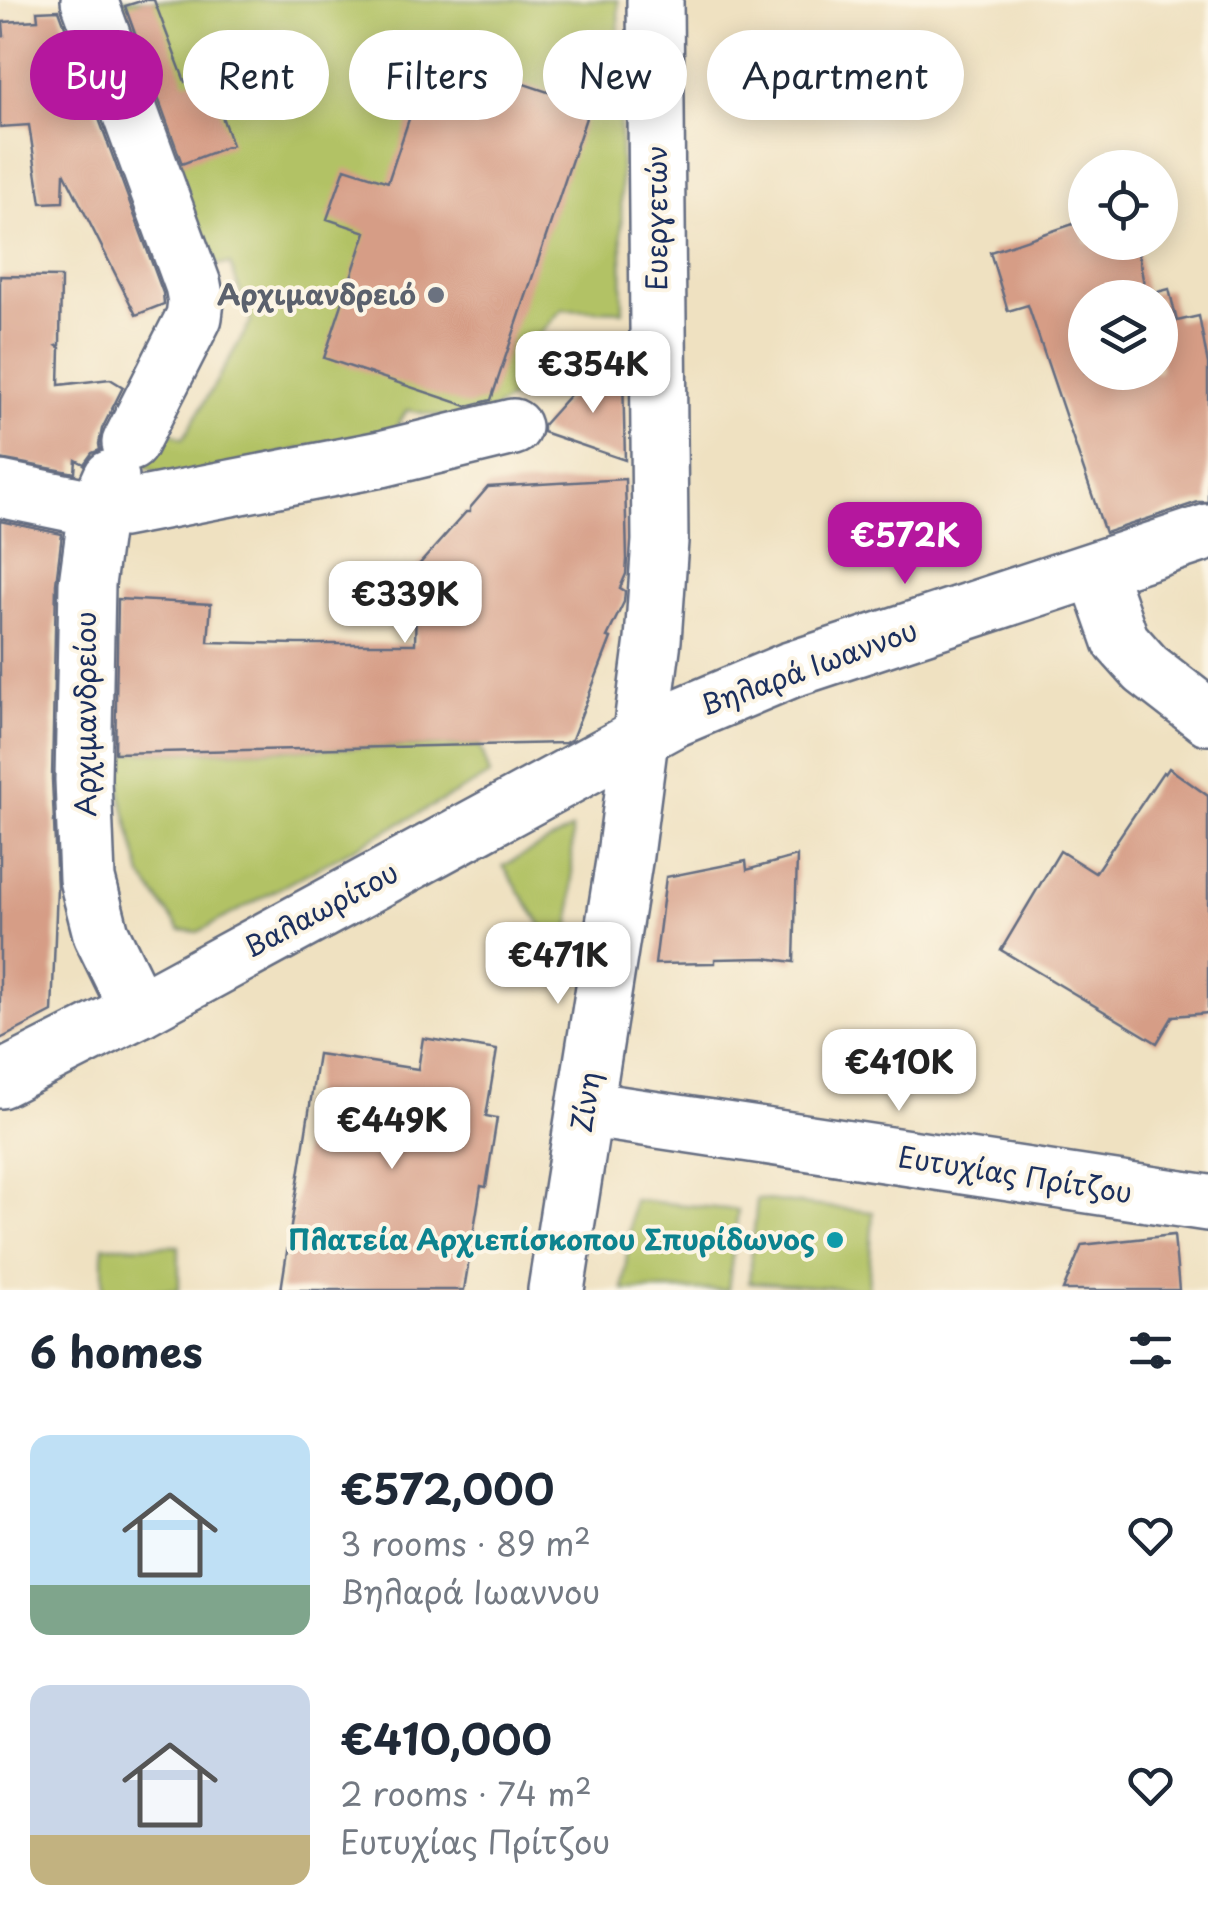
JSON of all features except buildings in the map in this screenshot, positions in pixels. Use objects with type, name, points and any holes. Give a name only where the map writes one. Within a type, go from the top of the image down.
[{"type":"street","name":"Αρχιμανδρείου","points":[[89,0],[196,301],[194,317],[113,477],[87,584],[87,879],[101,934],[138,1010]]},
{"type":"street","name":"Ευεργετών","points":[[640,736],[654,640],[660,540],[655,0]]},
{"type":"street","points":[[0,489],[113,477],[122,509],[381,459],[513,427]]},
{"type":"street","name":"Βηλαρά Ιωαννου","points":[[640,736],[790,670],[1208,532]]},
{"type":"street","points":[[1096,570],[1121,641],[1146,669],[1208,717]]},
{"type":"street","name":"Βαλαωρίτου","points":[[0,1080],[138,1010],[640,736]]},
{"type":"street","name":"Ζίνη","points":[[556,1290],[625,855],[640,736]]},
{"type":"street","name":"Ευτυχίας Πρίτζου","points":[[585,1109],[1208,1203]]},
{"type":"green space","points":[[109,0],[618,0],[618,30],[543,30],[543,120],[620,120],[623,311],[562,309],[534,341],[519,393],[473,423],[407,410],[396,428],[170,479],[145,466],[157,424],[183,439],[251,322],[230,264],[210,265],[155,120],[163,120],[163,30],[120,30]]},
{"type":"green space","points":[[480,745],[490,775],[198,932],[180,930],[142,876],[121,795],[121,753]]},
{"type":"green space","points":[[572,829],[572,907],[566,963],[503,866]]},
{"type":"green space","points":[[757,1199],[873,1212],[868,1290],[749,1282]]},
{"type":"green space","points":[[633,1200],[738,1210],[728,1290],[623,1290]]},
{"type":"green space","points":[[103,1246],[179,1246],[179,1290],[103,1290]]},
{"type":"place","name":"Αρχιμανδρειό","points":[[436,295]]},
{"type":"place","name":"Πλατεία Αρχιεπίσκοπου Σπυρίδωνος","points":[[835,1240]]}]
